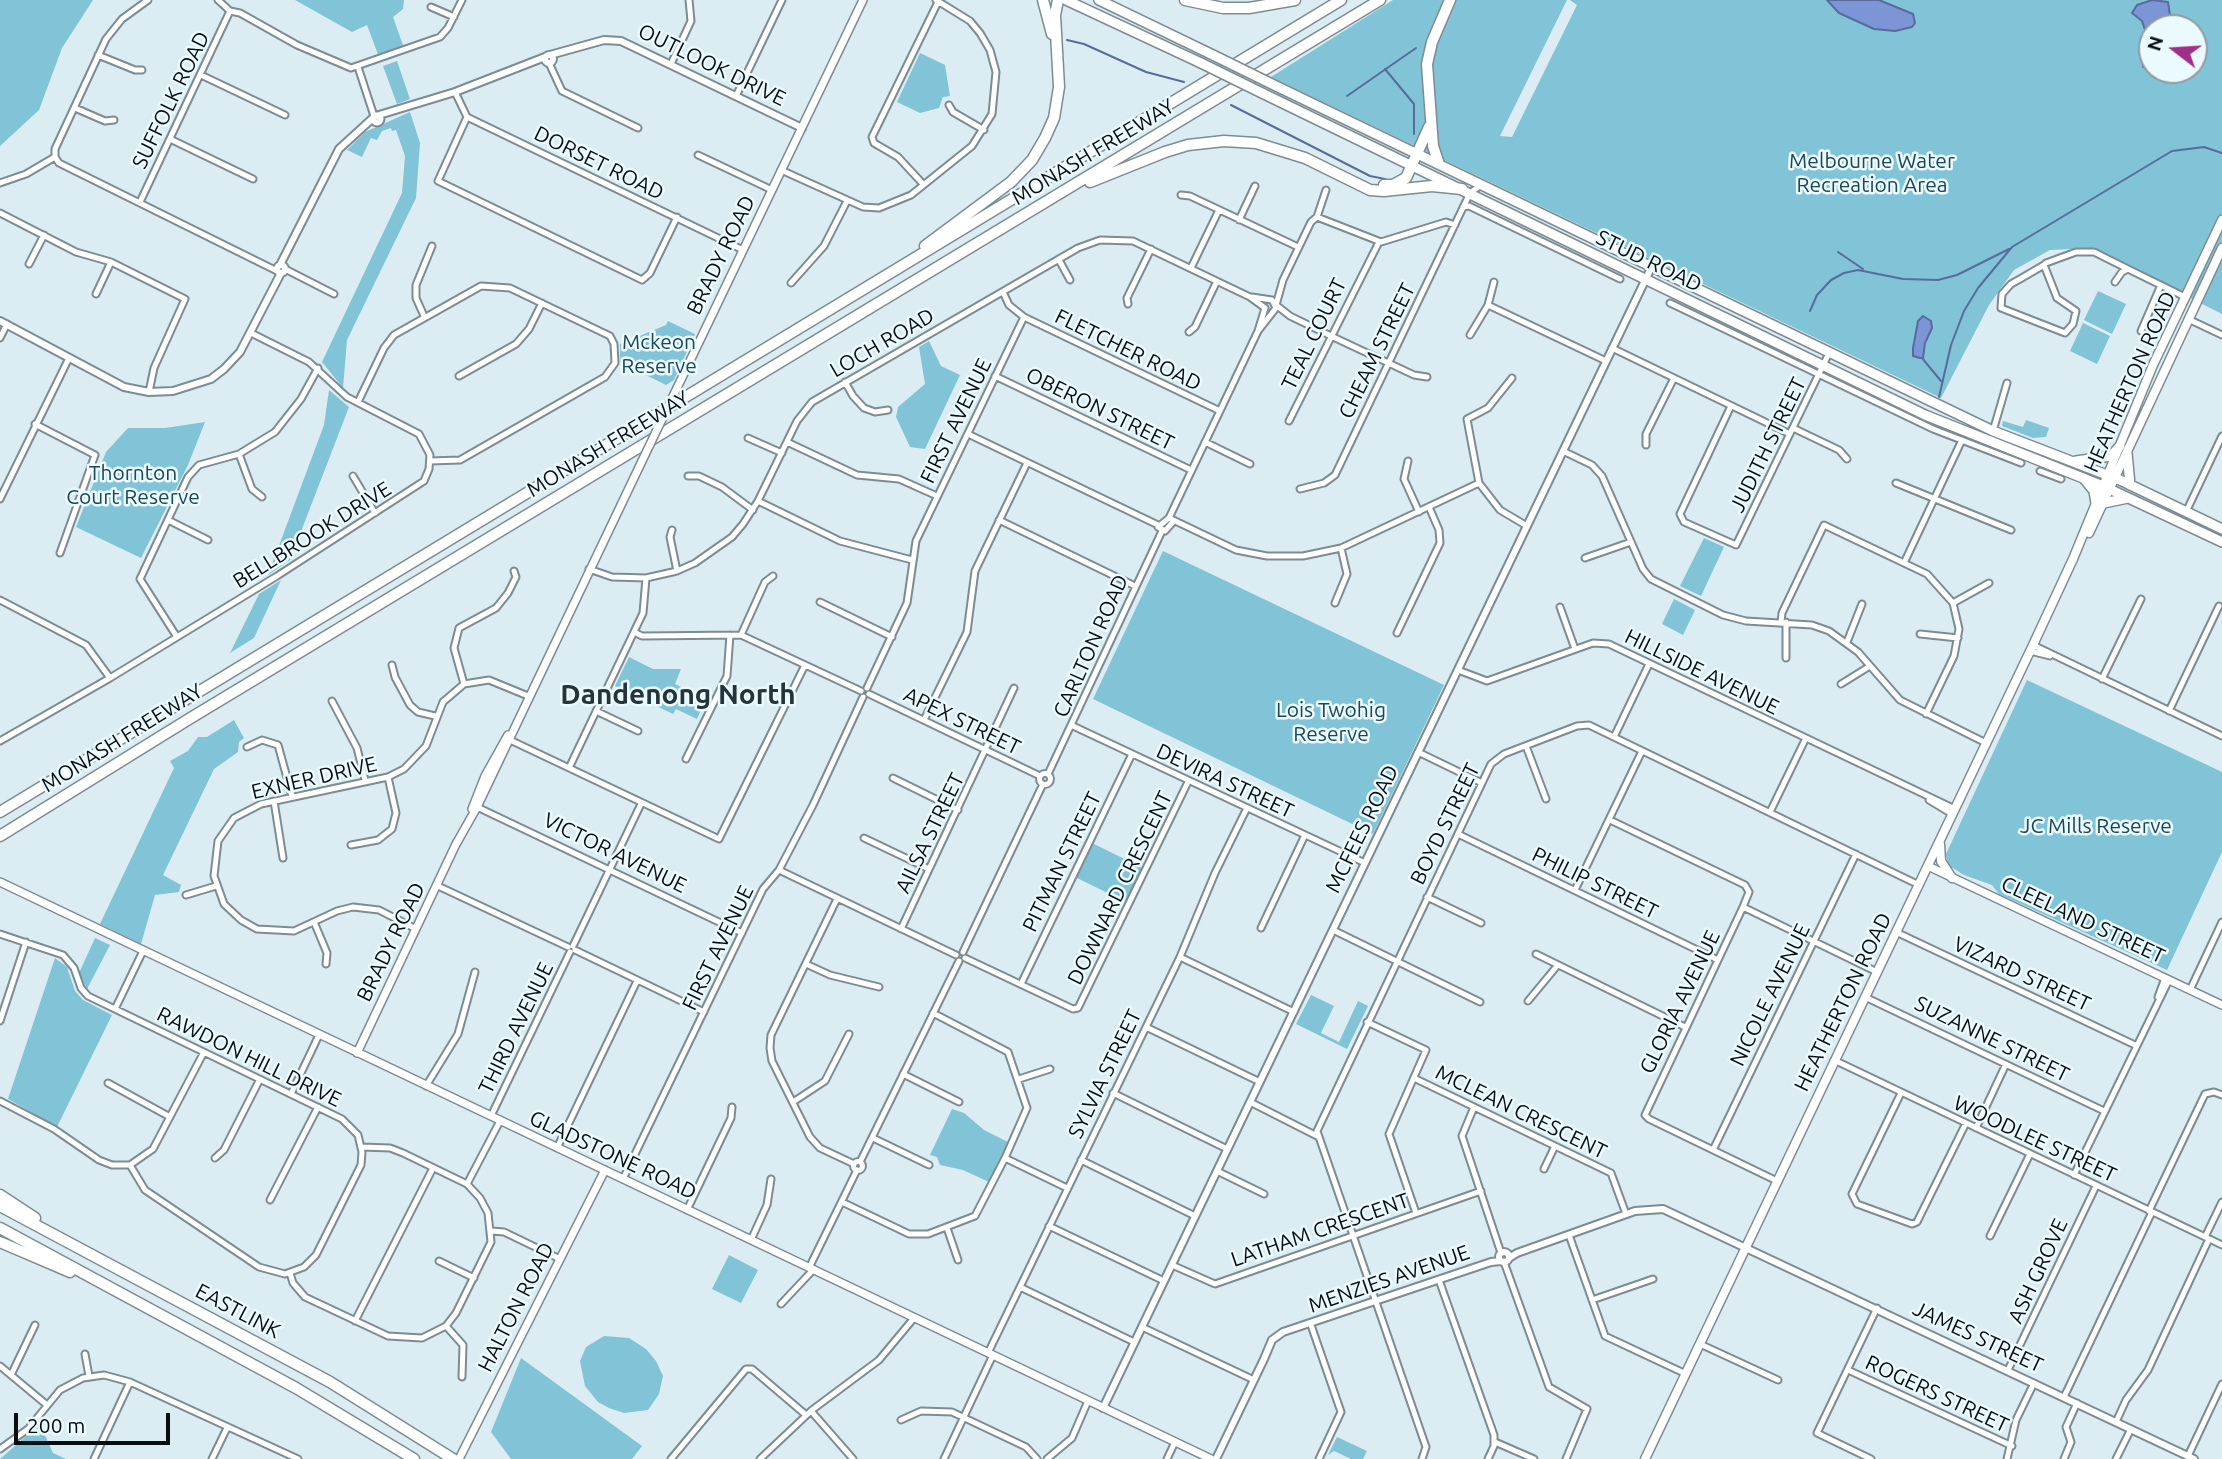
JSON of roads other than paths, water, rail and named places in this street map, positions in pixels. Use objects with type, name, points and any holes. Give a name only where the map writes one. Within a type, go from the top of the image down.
[{"type":"highway","points":[[1043,0],[1057,43]]},
{"type":"highway","points":[[877,282],[1010,183],[1032,160],[1054,118],[1059,87],[1055,15],[1058,0]]},
{"type":"highway","name":"STUD ROAD","points":[[1066,0],[1412,164],[1821,369],[2052,471],[2084,478],[2107,487],[2222,542]]},
{"type":"highway","name":"STUD ROAD","points":[[1099,0],[1438,161],[1993,431],[2112,477],[2222,529]]},
{"type":"highway","points":[[1185,0],[1223,8],[1249,8],[1295,0]]},
{"type":"highway","name":"MONASH FREEWAY","points":[[0,810],[1341,0]]},
{"type":"highway","name":"MONASH FREEWAY","points":[[0,836],[189,719],[1380,0]]},
{"type":"highway","points":[[1438,161],[1433,146],[1427,64],[1432,41],[1450,0]]},
{"type":"highway","points":[[1343,177],[1376,185],[1394,185],[1406,178],[1428,132],[1430,114]]},
{"type":"highway","points":[[1052,200],[1133,163],[1204,142],[1256,144],[1277,148],[1305,158],[1370,190],[1432,186],[1470,193]]},
{"type":"highway","points":[[2074,461],[2108,457],[2124,450],[2130,485]]},
{"type":"highway","points":[[2084,478],[2100,503],[2130,498]]},
{"type":"highway","points":[[0,1195],[88,1252]]},
{"type":"highway","name":"EASTLINK","points":[[0,1206],[330,1382],[453,1459]]},
{"type":"highway","name":"EASTLINK","points":[[0,1228],[306,1393],[414,1459]]},
{"type":"highway","points":[[0,1242],[115,1291]]},
{"type":"main road","name":"BRADY ROAD","points":[[357,1053],[863,0]]},
{"type":"main road","name":"HEATHERTON ROAD","points":[[2124,450],[2177,314],[2222,220]]},
{"type":"main road","name":"HEATHERTON ROAD","points":[[1645,1459],[2222,248]]},
{"type":"main road","points":[[2185,297],[2196,303]]},
{"type":"main road","points":[[2177,314],[2188,319]]},
{"type":"main road","points":[[1940,841],[1941,861],[1952,877]]},
{"type":"main road","name":"CLEELAND STREET","points":[[1928,866],[2222,1006]]},
{"type":"main road","name":"GLADSTONE ROAD","points":[[0,882],[1213,1459]]},
{"type":"main road","name":"HALTON ROAD","points":[[459,1459],[604,1170]]},
{"type":"street","points":[[148,0],[117,25],[98,55],[55,149],[55,157],[59,163],[334,294]]},
{"type":"street","points":[[218,0],[230,11],[240,13],[341,66],[358,67],[440,37],[462,0]]},
{"type":"street","points":[[671,64],[691,21],[690,0]]},
{"type":"street","points":[[736,96],[782,0]]},
{"type":"street","points":[[781,170],[847,201],[863,207],[879,208],[898,202],[923,184],[972,146],[992,114],[996,72],[990,50],[970,21],[937,1],[872,137],[874,143],[898,157],[923,184]]},
{"type":"street","points":[[432,7],[454,17]]},
{"type":"street","name":"SUFFOLK ROAD","points":[[140,202],[230,11]]},
{"type":"street","name":"OUTLOOK DRIVE","points":[[3,323],[115,383],[149,392],[185,389],[211,379],[240,352],[340,149],[363,125],[565,53],[614,40],[671,64],[802,128]]},
{"type":"street","points":[[98,55],[135,70],[142,69]]},
{"type":"street","points":[[549,60],[562,91],[638,128]]},
{"type":"street","points":[[358,67],[377,118]]},
{"type":"street","points":[[201,75],[285,115]]},
{"type":"street","points":[[455,92],[467,117],[438,181],[642,280],[650,273],[677,218]]},
{"type":"street","points":[[949,105],[953,112],[984,130]]},
{"type":"street","points":[[75,108],[105,121],[114,120]]},
{"type":"street","name":"DORSET ROAD","points":[[467,117],[743,250]]},
{"type":"street","points":[[170,139],[253,179]]},
{"type":"street","points":[[698,155],[772,190]]},
{"type":"street","points":[[0,183],[26,174],[55,157]]},
{"type":"street","points":[[1463,207],[1470,193],[1485,184]]},
{"type":"street","points":[[1239,219],[1255,186]]},
{"type":"street","points":[[1258,331],[1276,304],[1283,280],[1311,222],[1317,217],[1326,190]]},
{"type":"street","points":[[1181,195],[1298,247]]},
{"type":"street","points":[[791,283],[824,246],[847,201]]},
{"type":"street","name":"STUD ROAD","points":[[1463,207],[1469,206],[1620,279]]},
{"type":"street","name":"CHEAM STREET","points":[[1300,489],[1324,483],[1335,475],[1463,207]]},
{"type":"street","points":[[1191,268],[1219,210]]},
{"type":"street","points":[[0,213],[76,252],[111,262],[185,299],[154,368],[149,392]]},
{"type":"street","points":[[1317,217],[1376,241],[1442,224],[1453,227]]},
{"type":"street","points":[[29,264],[44,235]]},
{"type":"street","name":"LOCH ROAD","points":[[589,569],[612,577],[646,578],[677,571],[732,537],[753,510],[803,411],[845,382],[1059,260],[1100,240],[1133,241],[1151,248],[1250,297],[1272,312]]},
{"type":"street","name":"TEAL COURT","points":[[1289,421],[1376,241]]},
{"type":"street","points":[[424,316],[416,285],[432,246]]},
{"type":"street","points":[[1128,304],[1128,298],[1151,248]]},
{"type":"street","points":[[2043,265],[2057,298],[2076,311],[2073,324],[2065,333],[2011,313],[1999,304],[2011,284],[2043,265],[2086,250],[2185,297]]},
{"type":"street","points":[[1059,260],[1070,281]]},
{"type":"street","points":[[96,294],[111,262]]},
{"type":"street","name":"MCFEES ROAD","points":[[1103,1408],[1652,266]]},
{"type":"street","points":[[2115,282],[2122,272],[2129,270]]},
{"type":"street","points":[[968,434],[1160,528],[1171,520],[1191,470],[1258,331],[1268,300],[1283,280]]},
{"type":"street","points":[[1189,332],[1195,327],[1217,281]]},
{"type":"street","points":[[1470,335],[1488,306],[1494,282]]},
{"type":"street","points":[[2141,331],[2161,285]]},
{"type":"street","points":[[251,333],[318,368],[339,391],[358,402],[415,430],[428,447],[430,461],[454,462],[469,456],[612,370],[614,344],[610,336],[510,288],[481,286],[394,335],[384,348],[358,402]]},
{"type":"street","points":[[1003,292],[1009,305],[1024,317]]},
{"type":"street","name":"LOCH ROAD","points":[[1250,297],[1276,304]]},
{"type":"street","points":[[459,376],[516,344],[529,329],[542,303]]},
{"type":"street","name":"STUD ROAD","points":[[1670,303],[1821,369],[1962,440],[2021,463]]},
{"type":"street","points":[[1276,304],[1290,316]]},
{"type":"street","points":[[1488,306],[1606,361]]},
{"type":"street","points":[[1272,312],[1290,316],[1388,363],[1427,377]]},
{"type":"street","name":"FIRST AVENUE","points":[[623,1179],[763,889],[779,870],[892,637],[907,603],[916,541],[1024,317]]},
{"type":"street","name":"FLETCHER ROAD","points":[[1024,317],[1220,411]]},
{"type":"street","points":[[2188,319],[2222,335]]},
{"type":"street","points":[[0,338],[3,323]]},
{"type":"street","points":[[1612,348],[1731,405],[1839,450],[1847,459]]},
{"type":"street","name":"JUDITH STREET","points":[[1731,405],[1679,514],[1684,522],[1738,548],[1829,352]]},
{"type":"street","points":[[0,499],[69,358]]},
{"type":"street","points":[[177,636],[141,579],[193,470],[239,454],[263,442],[286,422],[318,368]]},
{"type":"street","name":"OBERON STREET","points":[[995,376],[1191,470]]},
{"type":"street","points":[[1513,377],[1488,408],[1466,419],[1479,483],[1493,503],[1527,526]]},
{"type":"street","points":[[1646,445],[1646,434],[1674,378]]},
{"type":"street","points":[[845,382],[864,408],[875,412],[888,410]]},
{"type":"street","points":[[1993,431],[2007,383]]},
{"type":"street","points":[[35,424],[95,454],[60,553]]},
{"type":"street","points":[[2186,512],[2222,436]]},
{"type":"street","points":[[748,438],[782,453]]},
{"type":"street","points":[[1904,563],[1962,440]]},
{"type":"street","points":[[787,442],[863,478],[899,479],[937,496]]},
{"type":"street","points":[[1205,442],[1250,464]]},
{"type":"street","points":[[1563,451],[1592,465],[1602,476],[1643,569],[1660,585],[1723,615],[1746,621],[1812,625],[1847,642],[1890,691],[1926,714],[1986,743]]},
{"type":"street","points":[[239,454],[253,489],[262,497]]},
{"type":"street","name":"BELLBROOK DRIVE","points":[[0,741],[110,678],[417,488],[428,473],[430,461]]},
{"type":"street","points":[[1408,461],[1404,480],[1419,512]]},
{"type":"street","points":[[924,720],[967,632],[975,571],[1027,463]]},
{"type":"street","points":[[2040,471],[2052,471],[2060,479]]},
{"type":"street","points":[[353,476],[375,513]]},
{"type":"street","points":[[688,476],[699,476],[722,487],[753,510]]},
{"type":"street","points":[[1171,520],[1227,547],[1266,556],[1303,556],[1341,548],[1479,483]]},
{"type":"street","points":[[1896,483],[2011,530]]},
{"type":"street","points":[[758,501],[840,541],[912,560]]},
{"type":"street","points":[[1397,633],[1440,543],[1439,530],[1429,507]]},
{"type":"street","points":[[168,520],[208,540]]},
{"type":"street","points":[[999,520],[1135,586]]},
{"type":"street","points":[[1786,657],[1782,613],[1824,525],[1933,578],[1953,603],[1958,638],[1954,656],[1926,714]]},
{"type":"street","name":"CARLTON ROAD","points":[[1043,784],[1050,781],[1048,774],[1073,726],[1086,688],[1160,528]]},
{"type":"street","points":[[672,530],[670,537],[677,571]]},
{"type":"street","points":[[1585,558],[1631,542]]},
{"type":"street","points":[[1335,603],[1347,574],[1341,548]]},
{"type":"street","points":[[514,571],[516,577],[508,593],[496,608],[468,621],[455,637],[454,648],[464,684],[489,680],[528,696]]},
{"type":"street","points":[[741,635],[765,582],[773,576]]},
{"type":"street","points":[[569,768],[634,632],[645,604],[646,578]]},
{"type":"street","points":[[1953,603],[1989,583]]},
{"type":"street","points":[[2102,679],[2141,599]]},
{"type":"street","points":[[0,600],[86,645],[110,678]]},
{"type":"street","points":[[820,602],[892,637]]},
{"type":"street","points":[[1847,642],[1862,604]]},
{"type":"street","points":[[2169,711],[2219,606]]},
{"type":"street","points":[[1560,607],[1576,649]]},
{"type":"street","name":"APEX STREET","points":[[634,632],[642,636],[741,635],[1040,776]]},
{"type":"street","points":[[1920,634],[1958,638]]},
{"type":"street","points":[[686,760],[727,676],[730,635]]},
{"type":"street","name":"HILLSIDE AVENUE","points":[[1458,670],[1487,681],[1576,649],[1601,643],[1953,812]]},
{"type":"street","points":[[2032,648],[2222,736]]},
{"type":"street","points":[[1614,737],[1649,664]]},
{"type":"street","points":[[392,665],[395,677],[410,705],[418,712],[435,716]]},
{"type":"street","points":[[508,739],[713,838],[721,838],[805,665]]},
{"type":"street","points":[[1841,684],[1870,666]]},
{"type":"street","name":"EXNER DRIVE","points":[[216,886],[213,865],[218,841],[234,818],[244,811],[274,801],[388,777],[404,769],[420,754],[430,737],[435,716],[443,702],[464,684]]},
{"type":"street","name":"AILSA STREET","points":[[901,929],[1014,688]]},
{"type":"street","points":[[332,701],[357,748],[365,780]]},
{"type":"street","points":[[596,711],[638,731]]},
{"type":"street","name":"BOYD STREET","points":[[1422,1459],[1426,1447],[1317,1136],[1317,1128],[1482,783],[1497,757],[1584,724],[1919,885]]},
{"type":"street","name":"DEVIRA STREET","points":[[1073,726],[1364,863]]},
{"type":"street","points":[[247,747],[262,740],[278,745],[292,796]]},
{"type":"street","points":[[1770,812],[1805,740]]},
{"type":"street","points":[[1526,746],[1546,799]]},
{"type":"street","points":[[1575,891],[1642,751]]},
{"type":"street","points":[[1418,752],[1482,783]]},
{"type":"street","name":"PITMAN STREET","points":[[1021,984],[1132,754]]},
{"type":"street","points":[[781,1304],[811,1269],[857,1165],[873,1138],[1043,784],[1040,776],[1048,774]]},
{"type":"street","points":[[351,845],[384,838],[392,829],[396,813],[388,777]]},
{"type":"street","points":[[892,778],[958,810]]},
{"type":"street","name":"DOWNARD CRESCENT","points":[[779,870],[1077,1009],[1188,782]]},
{"type":"street","points":[[274,801],[283,858]]},
{"type":"street","name":"THIRD AVENUE","points":[[491,1117],[641,804]]},
{"type":"street","name":"VICTOR AVENUE","points":[[475,806],[742,933]]},
{"type":"street","name":"SYLVIA STREET","points":[[944,1459],[1020,1287],[1180,957],[1215,873],[1247,808]]},
{"type":"street","points":[[1610,820],[1745,885],[1749,892],[1743,907],[1877,972]]},
{"type":"street","name":"PHILIP STREET","points":[[1458,834],[1717,960]]},
{"type":"street","points":[[1261,928],[1305,835]]},
{"type":"street","points":[[864,838],[929,869]]},
{"type":"street","name":"NICOLE AVENUE","points":[[1713,1150],[1856,854]]},
{"type":"street","points":[[186,895],[216,886],[224,904],[241,920],[257,929],[294,931],[337,911],[362,907],[379,910],[416,929]]},
{"type":"street","points":[[438,886],[704,1012]]},
{"type":"street","points":[[1427,897],[1481,923]]},
{"type":"street","points":[[837,899],[770,1041],[772,1061],[814,1143],[857,1165]]},
{"type":"street","name":"GLORIA AVENUE","points":[[1713,1150],[1649,1119],[1646,1110],[1743,907]]},
{"type":"street","points":[[314,922],[327,953],[326,964]]},
{"type":"street","points":[[2190,990],[2222,922]]},
{"type":"street","points":[[1333,930],[1480,1002]]},
{"type":"street","name":"VIZARD STREET","points":[[1896,932],[2135,1045]]},
{"type":"street","name":"RAWDON HILL DRIVE","points":[[0,934],[63,955],[74,968],[85,993],[318,1107],[350,1125],[362,1147]]},
{"type":"street","points":[[0,1021],[26,942]]},
{"type":"street","points":[[115,1009],[143,951]]},
{"type":"street","points":[[1536,954],[1685,1027]]},
{"type":"street","points":[[1180,957],[1294,1012]]},
{"type":"street","points":[[806,964],[830,975],[879,987]]},
{"type":"street","points":[[1528,1000],[1557,966]]},
{"type":"street","points":[[426,1086],[458,1034],[475,972]]},
{"type":"street","points":[[2074,1175],[2167,979]]},
{"type":"street","points":[[556,1148],[637,981]]},
{"type":"street","name":"SUZANNE STREET","points":[[1865,997],[2104,1111]]},
{"type":"street","points":[[1077,1009],[1079,1016]]},
{"type":"street","points":[[842,1202],[915,1236],[947,1228],[979,1212],[1026,1115],[1026,1102],[1008,1052],[1002,1046],[933,1013]]},
{"type":"street","points":[[1367,1023],[1425,1049],[1426,1056],[1390,1134],[1416,1213]]},
{"type":"street","points":[[1146,1027],[1260,1082]]},
{"type":"street","points":[[793,1102],[825,1081],[849,1034]]},
{"type":"street","points":[[291,1094],[319,1035]]},
{"type":"street","points":[[0,1101],[54,1129],[99,1160],[122,1166],[130,1165],[153,1149],[204,1052]]},
{"type":"street","name":"WOODLEE STREET","points":[[1834,1060],[2222,1245]]},
{"type":"street","points":[[1976,1128],[2006,1064]]},
{"type":"street","points":[[1019,1079],[1050,1069]]},
{"type":"street","points":[[903,1074],[959,1102]]},
{"type":"street","points":[[215,1158],[224,1150],[260,1079]]},
{"type":"street","name":"MCLEAN CRESCENT","points":[[1416,1079],[1613,1176],[1626,1214]]},
{"type":"street","points":[[108,1083],[170,1117]]},
{"type":"street","points":[[2064,1397],[2205,1094],[2214,1091],[2222,1096]]},
{"type":"street","points":[[1113,1093],[1227,1149]]},
{"type":"street","points":[[1901,1093],[1852,1194],[1857,1204],[1912,1224],[1921,1218],[1966,1123]]},
{"type":"street","points":[[1250,1102],[1317,1136]]},
{"type":"street","points":[[270,1200],[318,1107]]},
{"type":"street","points":[[687,1210],[731,1118],[732,1107]]},
{"type":"street","points":[[1474,1107],[1462,1136],[1549,1387],[1587,1409],[1566,1459]]},
{"type":"street","points":[[467,1184],[500,1121]]},
{"type":"street","points":[[1299,1126],[1317,1128]]},
{"type":"street","points":[[873,1138],[929,1165]]},
{"type":"street","points":[[1544,1169],[1555,1146]]},
{"type":"street","points":[[130,1165],[145,1190],[259,1267],[273,1273],[290,1273],[304,1267],[316,1255],[361,1165],[362,1147],[390,1148],[467,1184],[488,1213],[492,1231],[489,1247],[474,1278],[446,1326],[422,1338],[388,1336],[305,1297],[293,1283],[290,1273]]},
{"type":"street","points":[[1713,1150],[1777,1181]]},
{"type":"street","points":[[1990,1236],[2030,1154]]},
{"type":"street","points":[[1005,1158],[1067,1188]]},
{"type":"street","points":[[1081,1160],[1195,1216]]},
{"type":"street","points":[[355,1321],[433,1168]]},
{"type":"street","points":[[1217,1171],[1264,1194]]},
{"type":"street","points":[[751,1240],[767,1205],[771,1179]]},
{"type":"street","name":"ASH GROVE","points":[[2008,1370],[2096,1186]]},
{"type":"street","name":"LATHAM CRESCENT","points":[[1172,1265],[1215,1284],[1481,1191]]},
{"type":"street","points":[[2116,1422],[2126,1400],[2148,1370],[2222,1202]]},
{"type":"street","name":"MENZIES AVENUE","points":[[1213,1459],[1275,1338],[1635,1211],[1660,1208],[1683,1215],[1746,1246]]},
{"type":"street","points":[[1049,1226],[1164,1281]]},
{"type":"street","points":[[947,1228],[958,1260]]},
{"type":"street","points":[[492,1231],[504,1232],[560,1259]]},
{"type":"street","points":[[1569,1234],[1605,1336],[1686,1374]]},
{"type":"street","name":"JAMES STREET","points":[[1746,1246],[2191,1457]]},
{"type":"street","points":[[439,1261],[474,1278]]},
{"type":"street","points":[[1592,1300],[1653,1279]]},
{"type":"street","points":[[1440,1280],[1495,1442],[1488,1459]]},
{"type":"street","points":[[1020,1287],[1134,1342]]},
{"type":"street","points":[[1871,1459],[1817,1433],[1877,1308]]},
{"type":"street","points":[[760,1459],[810,1412],[879,1360],[914,1318]]},
{"type":"street","points":[[11,1375],[35,1325]]},
{"type":"street","points":[[1311,1325],[1340,1412],[1319,1459]]},
{"type":"street","points":[[446,1326],[463,1345],[462,1377]]},
{"type":"street","points":[[1142,1327],[1254,1380]]},
{"type":"street","points":[[1700,1344],[1778,1380]]},
{"type":"street","points":[[85,1354],[89,1376]]},
{"type":"street","points":[[745,1359],[746,1369]]},
{"type":"street","points":[[0,1366],[47,1405]]},
{"type":"street","points":[[671,1459],[746,1369],[752,1368],[810,1412],[853,1459]]},
{"type":"street","name":"ROGERS STREET","points":[[1848,1370],[2012,1446]]},
{"type":"street","points":[[0,1449],[28,1429],[64,1387],[89,1376],[112,1376],[130,1382],[285,1457],[298,1459]]},
{"type":"street","points":[[94,1459],[130,1382]]},
{"type":"street","points":[[2007,1459],[2015,1423],[2034,1383]]},
{"type":"street","points":[[2191,1457],[2222,1384]]},
{"type":"street","points":[[1047,1459],[1072,1438],[1088,1401]]},
{"type":"street","points":[[2064,1459],[2071,1442],[2066,1427],[2077,1403]]},
{"type":"street","points":[[901,1420],[931,1410],[963,1418],[1026,1447],[1037,1459]]},
{"type":"street","points":[[212,1459],[227,1428]]},
{"type":"street","points":[[2116,1459],[2131,1429]]},
{"type":"street","points":[[1167,1459],[1175,1442]]},
{"type":"street","points":[[1495,1442],[1534,1459]]},
{"type":"waterway","points":[[1067,40],[1084,44],[1146,72],[1184,82]]},
{"type":"waterway","points":[[1347,96],[1416,48]]},
{"type":"waterway","points":[[1385,69],[1414,104],[1414,134]]},
{"type":"waterway","points":[[1231,105],[1370,176],[1385,179]]},
{"type":"waterway","points":[[1939,397],[1951,345],[1964,311],[1978,288],[2012,247],[2172,151],[2204,147],[2222,153]]},
{"type":"waterway","points":[[1810,311],[1817,295],[1831,280],[1844,273],[1858,270],[1903,279],[1938,280],[1957,275],[2009,249]]},
{"type":"waterway","points":[[1838,252],[1863,269]]},
{"type":"waterway","points":[[1922,358],[1941,381]]},
{"type":"district","name":"Dandenong North","points":[[678,695]]},
{"type":"park label","name":"Melbourne Water Recreation Area","points":[[1872,173]]},
{"type":"park label","name":"Mckeon Reserve","points":[[659,354]]},
{"type":"park label","name":"Thornton Court Reserve","points":[[133,485]]},
{"type":"park label","name":"Lois Twohig Reserve","points":[[1331,722]]},
{"type":"park label","name":"JC Mills Reserve","points":[[2096,826]]}]
